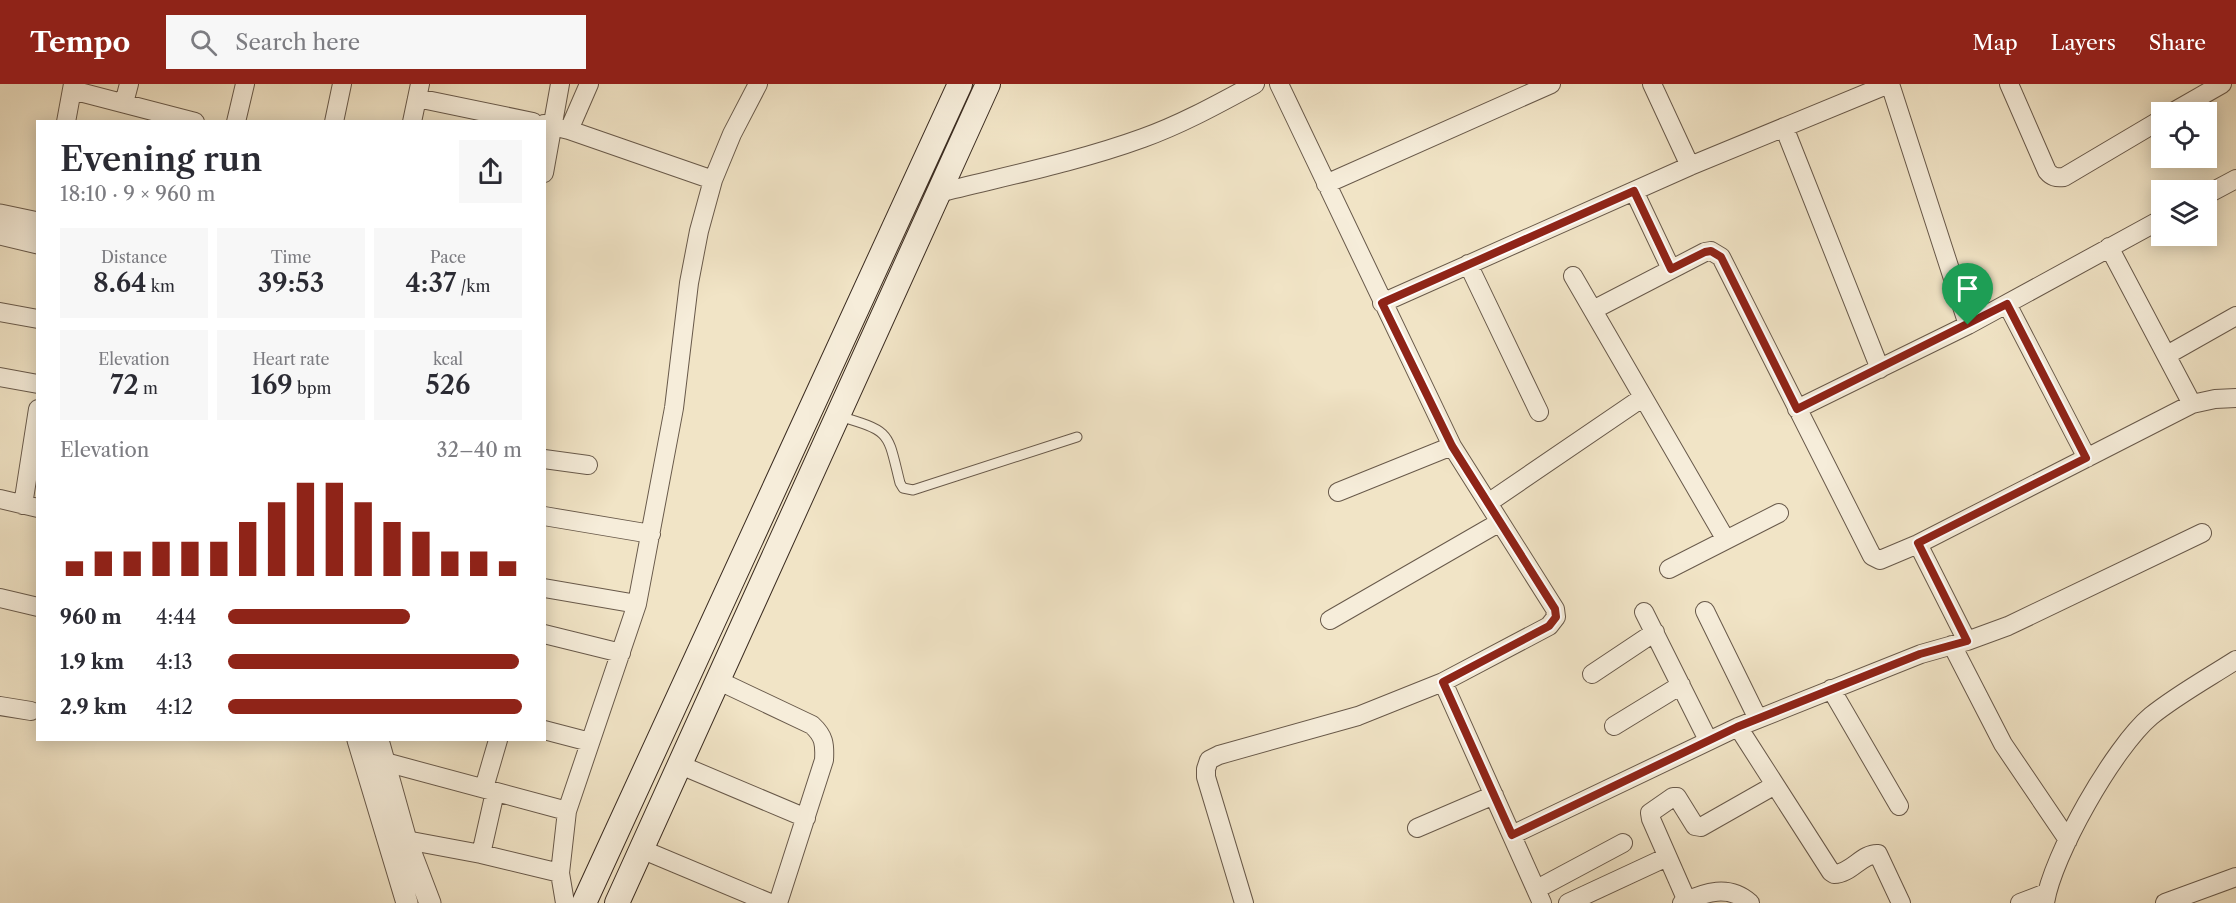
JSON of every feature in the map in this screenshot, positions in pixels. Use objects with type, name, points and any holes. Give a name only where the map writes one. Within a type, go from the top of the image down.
[{"type":"main road","points":[[584,903],[960,84]]},
{"type":"main road","points":[[617,903],[988,84]]},
{"type":"main road","points":[[902,210],[926,221]]},
{"type":"street","points":[[124,104],[129,84]]},
{"type":"street","points":[[236,120],[245,84]]},
{"type":"street","points":[[334,120],[342,84]]},
{"type":"street","points":[[546,165],[555,126],[560,84]]},
{"type":"street","points":[[555,126],[590,84]]},
{"type":"street","points":[[564,903],[560,873],[567,811],[637,604],[674,408],[689,283],[699,231],[713,180],[732,134],[758,84]]},
{"type":"street","points":[[938,193],[1094,154],[1142,139],[1185,121],[1255,84]]},
{"type":"street","points":[[1244,903],[1206,777],[1209,760],[1219,755],[1358,716],[1443,682],[1549,626],[1556,617],[1553,605],[1452,446],[1279,84]]},
{"type":"street","points":[[1326,184],[1551,84]]},
{"type":"street","points":[[1652,84],[1690,166]]},
{"type":"street","points":[[1382,303],[1690,166],[1890,84],[1968,325]]},
{"type":"street","points":[[2011,84],[2048,171],[2051,176],[2057,178],[2064,177],[2151,126]]},
{"type":"street","points":[[2190,102],[2222,84]]},
{"type":"street","points":[[66,120],[73,87],[155,116],[182,120]]},
{"type":"street","points":[[412,120],[419,91],[526,120]]},
{"type":"street","points":[[555,126],[713,180]]},
{"type":"street","points":[[1784,127],[1880,369]]},
{"type":"street","points":[[2217,189],[2236,179]]},
{"type":"street","points":[[1634,191],[1671,269]]},
{"type":"street","points":[[0,215],[36,223]]},
{"type":"street","points":[[1797,409],[1968,325],[2151,225]]},
{"type":"street","points":[[0,234],[36,243]]},
{"type":"street","points":[[2109,247],[2192,404]]},
{"type":"street","points":[[1593,310],[1705,252],[1711,251],[1721,257],[1872,556],[1880,560],[2192,404],[2215,399],[2236,398]]},
{"type":"street","points":[[1468,264],[1539,412]]},
{"type":"street","points":[[1574,276],[1642,398],[1726,540]]},
{"type":"street","points":[[2007,304],[2086,458]]},
{"type":"street","points":[[0,312],[36,319]]},
{"type":"street","points":[[2167,356],[2236,316]]},
{"type":"street","points":[[0,377],[36,384]]},
{"type":"street","points":[[1488,503],[1642,398]]},
{"type":"street","points":[[0,499],[30,507],[35,440]]},
{"type":"street","points":[[1338,492],[1452,446]]},
{"type":"street","points":[[546,459],[588,465]]},
{"type":"street","points":[[1669,569],[1779,513]]},
{"type":"street","points":[[546,516],[651,534]]},
{"type":"street","points":[[1330,620],[1500,522]]},
{"type":"street","points":[[1512,835],[1737,727],[1920,654],[1959,643],[2038,612],[2202,533]]},
{"type":"street","points":[[1918,543],[2003,744],[2068,840]]},
{"type":"street","points":[[546,588],[637,604]]},
{"type":"street","points":[[0,598],[36,607]]},
{"type":"street","points":[[1705,611],[1758,718]]},
{"type":"street","points":[[1644,612],[1708,740]]},
{"type":"street","points":[[1592,674],[1654,632]]},
{"type":"street","points":[[546,634],[621,653]]},
{"type":"street","points":[[2020,903],[2046,898],[2068,840],[2093,792],[2122,747],[2151,716],[2236,660]]},
{"type":"street","points":[[717,680],[812,725],[820,732],[825,744],[824,760],[778,903]]},
{"type":"street","points":[[1443,682],[1539,896],[1623,843]]},
{"type":"street","points":[[1614,726],[1681,685]]},
{"type":"street","points":[[1831,689],[1899,806]]},
{"type":"street","points":[[0,706],[31,711]]},
{"type":"street","points":[[1737,727],[1831,872],[1841,873],[1870,855],[1878,854],[1901,903]]},
{"type":"street","points":[[546,731],[590,742]]},
{"type":"street","points":[[358,741],[407,903]]},
{"type":"street","points":[[378,741],[406,840],[430,903]]},
{"type":"street","points":[[481,854],[498,741]]},
{"type":"street","points":[[385,762],[567,811]]},
{"type":"street","points":[[678,764],[806,818]]},
{"type":"street","points":[[1750,903],[1742,896],[1726,891],[1709,892],[1684,902],[1650,813],[1670,799],[1677,797],[1695,826],[1701,827],[1775,785]]},
{"type":"street","points":[[1417,828],[1494,795]]},
{"type":"street","points":[[406,840],[481,854],[560,873]]},
{"type":"street","points":[[641,849],[770,903]]},
{"type":"street","points":[[1568,903],[1667,857]]},
{"type":"street","points":[[2165,903],[2236,877]]},
{"type":"lane","points":[[837,416],[873,426],[887,437],[900,483],[903,488],[913,490],[1077,437]]},
{"type":"route","points":[[1634,191],[1671,269],[1705,252],[1715,252],[1721,257],[1797,409],[1968,325],[2007,304],[2086,458],[1918,543],[1967,641],[1920,654],[1737,727],[1512,835],[1443,682],[1549,626],[1556,617],[1555,609],[1452,446],[1382,303],[1634,191]]}]
